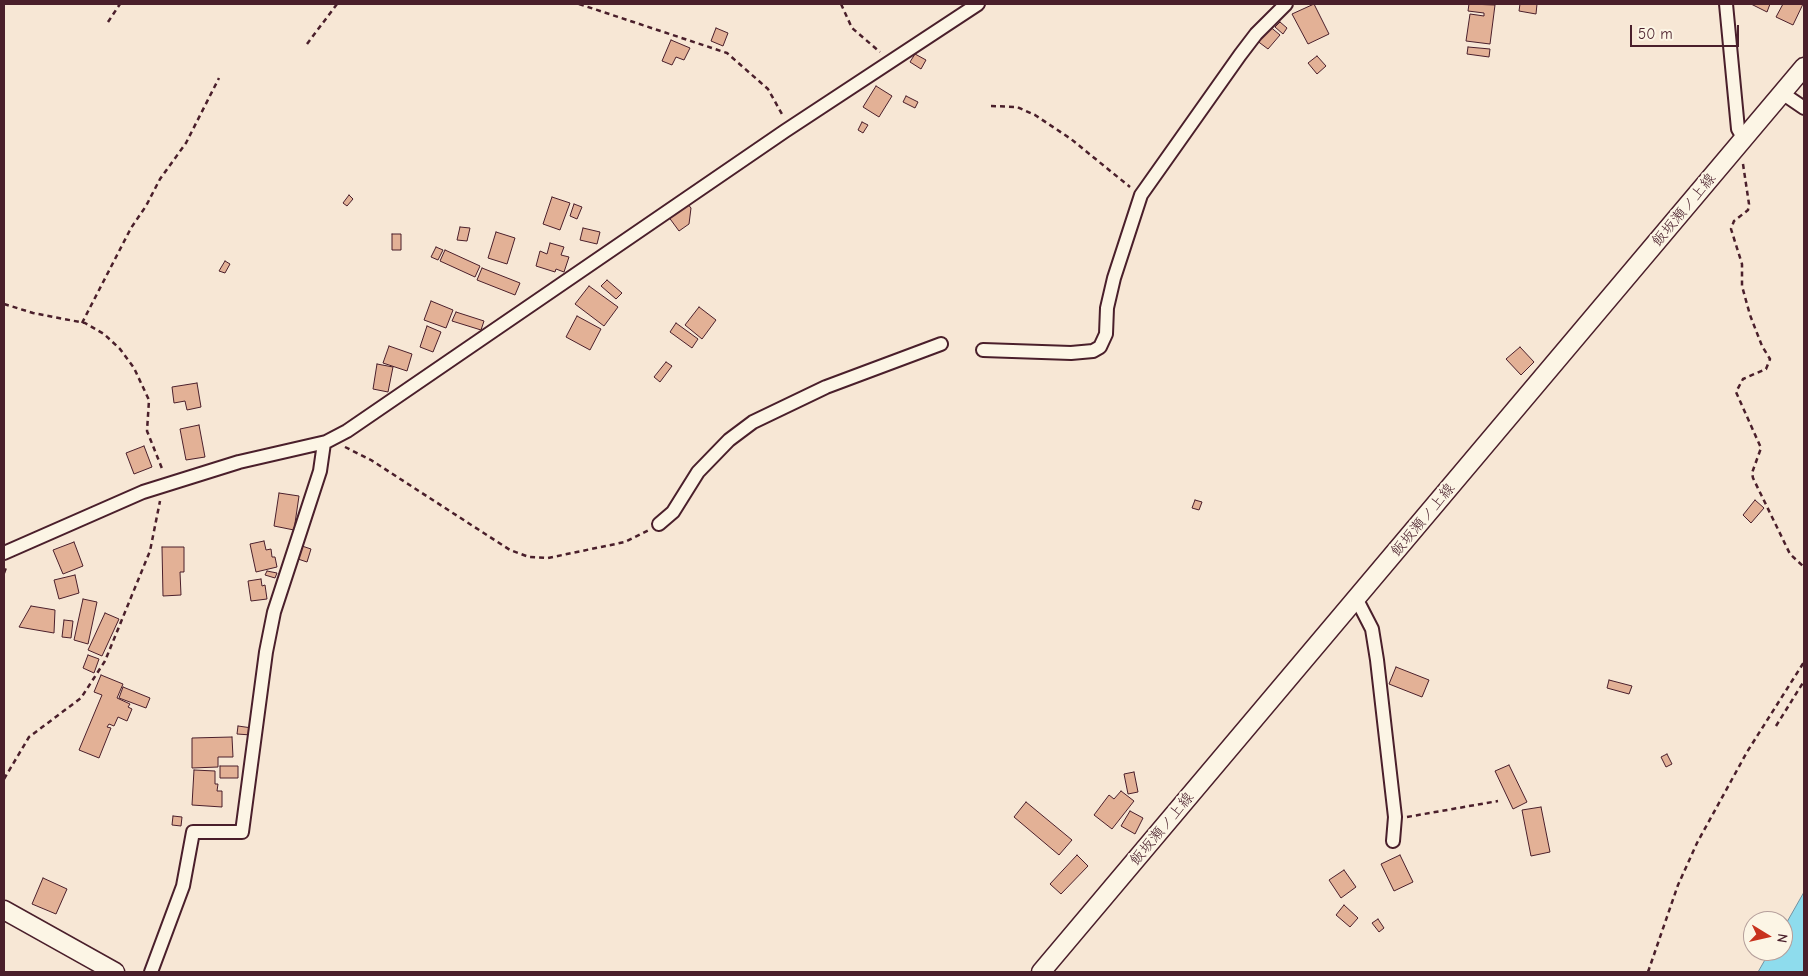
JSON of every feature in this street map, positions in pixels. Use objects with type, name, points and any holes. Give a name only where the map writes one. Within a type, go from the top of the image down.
[{"type":"main road","name":"飯坂瀬ノ上線","points":[[1041,972],[1804,67]]},
{"type":"main road","points":[[4,910],[115,972]]},
{"type":"street","points":[[4,552],[164,486],[239,462],[330,440],[790,128],[978,4]]},
{"type":"street","points":[[983,350],[1071,353],[1093,350],[1100,347],[1106,334],[1108,308],[1114,278],[1141,195],[1240,55],[1256,34],[1286,4]]},
{"type":"street","points":[[1726,4],[1739,145]]},
{"type":"street","points":[[1782,93],[1804,108]]},
{"type":"street","points":[[659,524],[673,512],[698,472],[729,440],[753,422],[826,387],[941,344]]},
{"type":"street","points":[[151,972],[182,886],[193,832],[242,832],[266,652],[274,612],[330,440]]},
{"type":"street","points":[[1356,598],[1367,616],[1372,629],[1396,819],[1393,841]]},
{"type":"path","points":[[108,22],[120,4]]},
{"type":"path","points":[[307,44],[337,4]]},
{"type":"path","points":[[580,4],[727,53],[768,89],[790,128]]},
{"type":"path","points":[[841,4],[852,28],[889,63]]},
{"type":"path","points":[[82,323],[130,228],[146,206],[160,179],[186,143],[219,78]]},
{"type":"path","points":[[991,106],[1017,107],[1035,116],[1071,139],[1109,172],[1141,195]]},
{"type":"path","points":[[1739,145],[1749,200],[1748,210],[1734,221],[1731,229],[1742,264],[1742,286],[1750,315],[1762,346],[1770,359],[1766,369],[1744,379],[1736,392],[1760,448],[1752,473],[1753,478],[1790,554],[1804,566]]},
{"type":"path","points":[[4,304],[33,313],[82,323],[110,339],[134,368],[149,400],[149,438],[164,486],[150,551],[105,661],[81,698],[29,737],[4,779]]},
{"type":"path","points":[[330,440],[371,460],[510,550],[528,558],[548,558],[625,542],[659,524]]},
{"type":"path","points":[[1648,972],[1678,885],[1697,843],[1747,752],[1804,662]]},
{"type":"path","points":[[1776,726],[1804,681]]},
{"type":"path","points":[[1396,819],[1498,801]]},
{"type":"water","points":[[1804,892],[1804,972],[1758,972],[1764,961],[1793,961],[1793,911]]},
{"type":"building","points":[[1314,4],[1329,34],[1308,44],[1292,14]]},
{"type":"building","points":[[1469,4],[1495,5],[1490,44],[1466,41],[1470,14],[1484,16],[1484,13],[1468,11]]},
{"type":"building","points":[[1520,4],[1537,4],[1536,14],[1519,11]]},
{"type":"building","points":[[1751,4],[1770,4],[1767,12]]},
{"type":"building","points":[[1783,4],[1803,4],[1793,25],[1776,17]]},
{"type":"building","points":[[1280,22],[1287,28],[1283,34],[1275,27]]},
{"type":"building","points":[[1268,25],[1280,35],[1268,49],[1256,40]]},
{"type":"building","points":[[716,28],[728,33],[723,46],[711,41]]},
{"type":"building","points":[[671,40],[690,48],[684,60],[676,57],[672,65],[662,61]]},
{"type":"building","points":[[1468,47],[1490,49],[1489,57],[1467,54]]},
{"type":"building","points":[[915,54],[926,60],[921,69],[910,62]]},
{"type":"building","points":[[1317,56],[1326,66],[1317,74],[1308,63]]},
{"type":"building","points":[[876,86],[892,96],[879,117],[863,107]]},
{"type":"building","points":[[906,96],[918,102],[915,108],[903,102]]},
{"type":"building","points":[[862,122],[868,125],[863,133],[858,130]]},
{"type":"building","points":[[349,195],[353,199],[347,206],[343,203]]},
{"type":"building","points":[[552,197],[570,203],[560,230],[543,224]]},
{"type":"building","points":[[686,202],[691,208],[689,224],[679,231],[668,216]]},
{"type":"building","points":[[574,204],[582,207],[577,219],[570,216]]},
{"type":"building","points":[[460,227],[470,228],[467,241],[457,240]]},
{"type":"building","points":[[583,228],[600,232],[597,244],[580,240]]},
{"type":"building","points":[[496,232],[515,238],[507,264],[488,258]]},
{"type":"building","points":[[392,234],[401,234],[401,250],[392,250]]},
{"type":"building","points":[[550,243],[564,247],[561,255],[569,257],[564,272],[556,269],[555,272],[536,266],[540,251],[547,254]]},
{"type":"building","points":[[436,247],[443,250],[438,260],[431,257]]},
{"type":"building","points":[[445,250],[480,266],[475,277],[440,261]]},
{"type":"building","points":[[225,261],[230,264],[225,273],[219,271]]},
{"type":"building","points":[[482,268],[520,283],[515,295],[477,280]]},
{"type":"building","points":[[607,280],[622,293],[616,299],[601,286]]},
{"type":"building","points":[[589,286],[618,307],[604,326],[575,304]]},
{"type":"building","points":[[431,301],[453,310],[446,328],[424,320]]},
{"type":"building","points":[[699,307],[716,320],[702,339],[685,325]]},
{"type":"building","points":[[456,312],[484,321],[481,330],[452,321]]},
{"type":"building","points":[[577,316],[601,329],[590,350],[566,337]]},
{"type":"building","points":[[676,323],[698,339],[692,348],[670,332]]},
{"type":"building","points":[[427,326],[441,332],[433,352],[420,347]]},
{"type":"building","points":[[389,346],[412,354],[407,371],[383,363]]},
{"type":"building","points":[[1520,347],[1534,362],[1521,375],[1506,359]]},
{"type":"building","points":[[666,362],[672,366],[660,382],[654,377]]},
{"type":"building","points":[[377,364],[393,367],[388,392],[373,389]]},
{"type":"building","points":[[197,383],[201,407],[187,410],[185,401],[174,403],[172,387]]},
{"type":"building","points":[[199,425],[205,457],[186,460],[180,429]]},
{"type":"building","points":[[144,446],[152,467],[134,474],[126,453]]},
{"type":"building","points":[[279,493],[299,496],[294,530],[274,526]]},
{"type":"building","points":[[1195,500],[1202,502],[1199,510],[1192,508]]},
{"type":"building","points":[[1755,500],[1764,508],[1751,523],[1743,515]]},
{"type":"building","points":[[264,541],[266,550],[271,549],[272,557],[275,557],[277,567],[256,572],[250,544]]},
{"type":"building","points":[[74,542],[83,566],[63,574],[53,550]]},
{"type":"building","points":[[302,546],[311,549],[307,562],[298,559]]},
{"type":"building","points":[[162,547],[184,547],[184,572],[180,572],[181,595],[163,596]]},
{"type":"building","points":[[267,571],[277,573],[275,578],[265,575]]},
{"type":"building","points":[[75,575],[79,593],[59,599],[54,580]]},
{"type":"building","points":[[261,579],[262,586],[265,585],[267,599],[251,601],[248,581]]},
{"type":"building","points":[[83,599],[97,602],[88,644],[74,640]]},
{"type":"building","points":[[31,606],[55,610],[54,633],[19,627]]},
{"type":"building","points":[[105,613],[119,619],[102,656],[88,650]]},
{"type":"building","points":[[64,620],[73,621],[71,638],[62,637]]},
{"type":"building","points":[[88,655],[99,659],[94,673],[83,668]]},
{"type":"building","points":[[1396,667],[1429,680],[1422,697],[1389,684]]},
{"type":"building","points":[[101,675],[123,684],[117,698],[130,704],[128,707],[132,709],[127,721],[118,717],[114,726],[109,724],[107,727],[111,728],[99,758],[79,750],[102,695],[94,692]]},
{"type":"building","points":[[1609,680],[1632,686],[1629,694],[1607,688]]},
{"type":"building","points":[[123,687],[150,698],[146,708],[119,698]]},
{"type":"building","points":[[238,726],[252,728],[251,735],[237,734]]},
{"type":"building","points":[[232,737],[233,757],[218,757],[218,767],[192,768],[192,738]]},
{"type":"building","points":[[1667,754],[1672,764],[1666,767],[1661,757]]},
{"type":"building","points":[[1509,765],[1527,802],[1513,809],[1495,771]]},
{"type":"building","points":[[220,766],[238,766],[238,778],[220,778]]},
{"type":"building","points":[[194,770],[215,771],[215,784],[218,784],[217,791],[222,791],[222,807],[192,805]]},
{"type":"building","points":[[1134,772],[1138,792],[1128,794],[1124,774]]},
{"type":"building","points":[[1121,791],[1134,801],[1112,829],[1094,815],[1109,795],[1114,799]]},
{"type":"building","points":[[1026,802],[1072,840],[1059,855],[1014,817]]},
{"type":"building","points":[[1541,807],[1550,852],[1531,856],[1522,810]]},
{"type":"building","points":[[1130,811],[1143,818],[1135,834],[1121,826]]},
{"type":"building","points":[[173,816],[182,817],[181,826],[172,825]]},
{"type":"building","points":[[1077,855],[1088,866],[1061,894],[1050,884]]},
{"type":"building","points":[[1400,855],[1413,882],[1394,891],[1381,864]]},
{"type":"building","points":[[1344,870],[1356,887],[1341,898],[1329,880]]},
{"type":"building","points":[[43,878],[67,889],[56,914],[32,904]]},
{"type":"building","points":[[1344,905],[1358,918],[1350,927],[1336,915]]},
{"type":"building","points":[[1378,919],[1384,928],[1379,932],[1372,923]]}]
